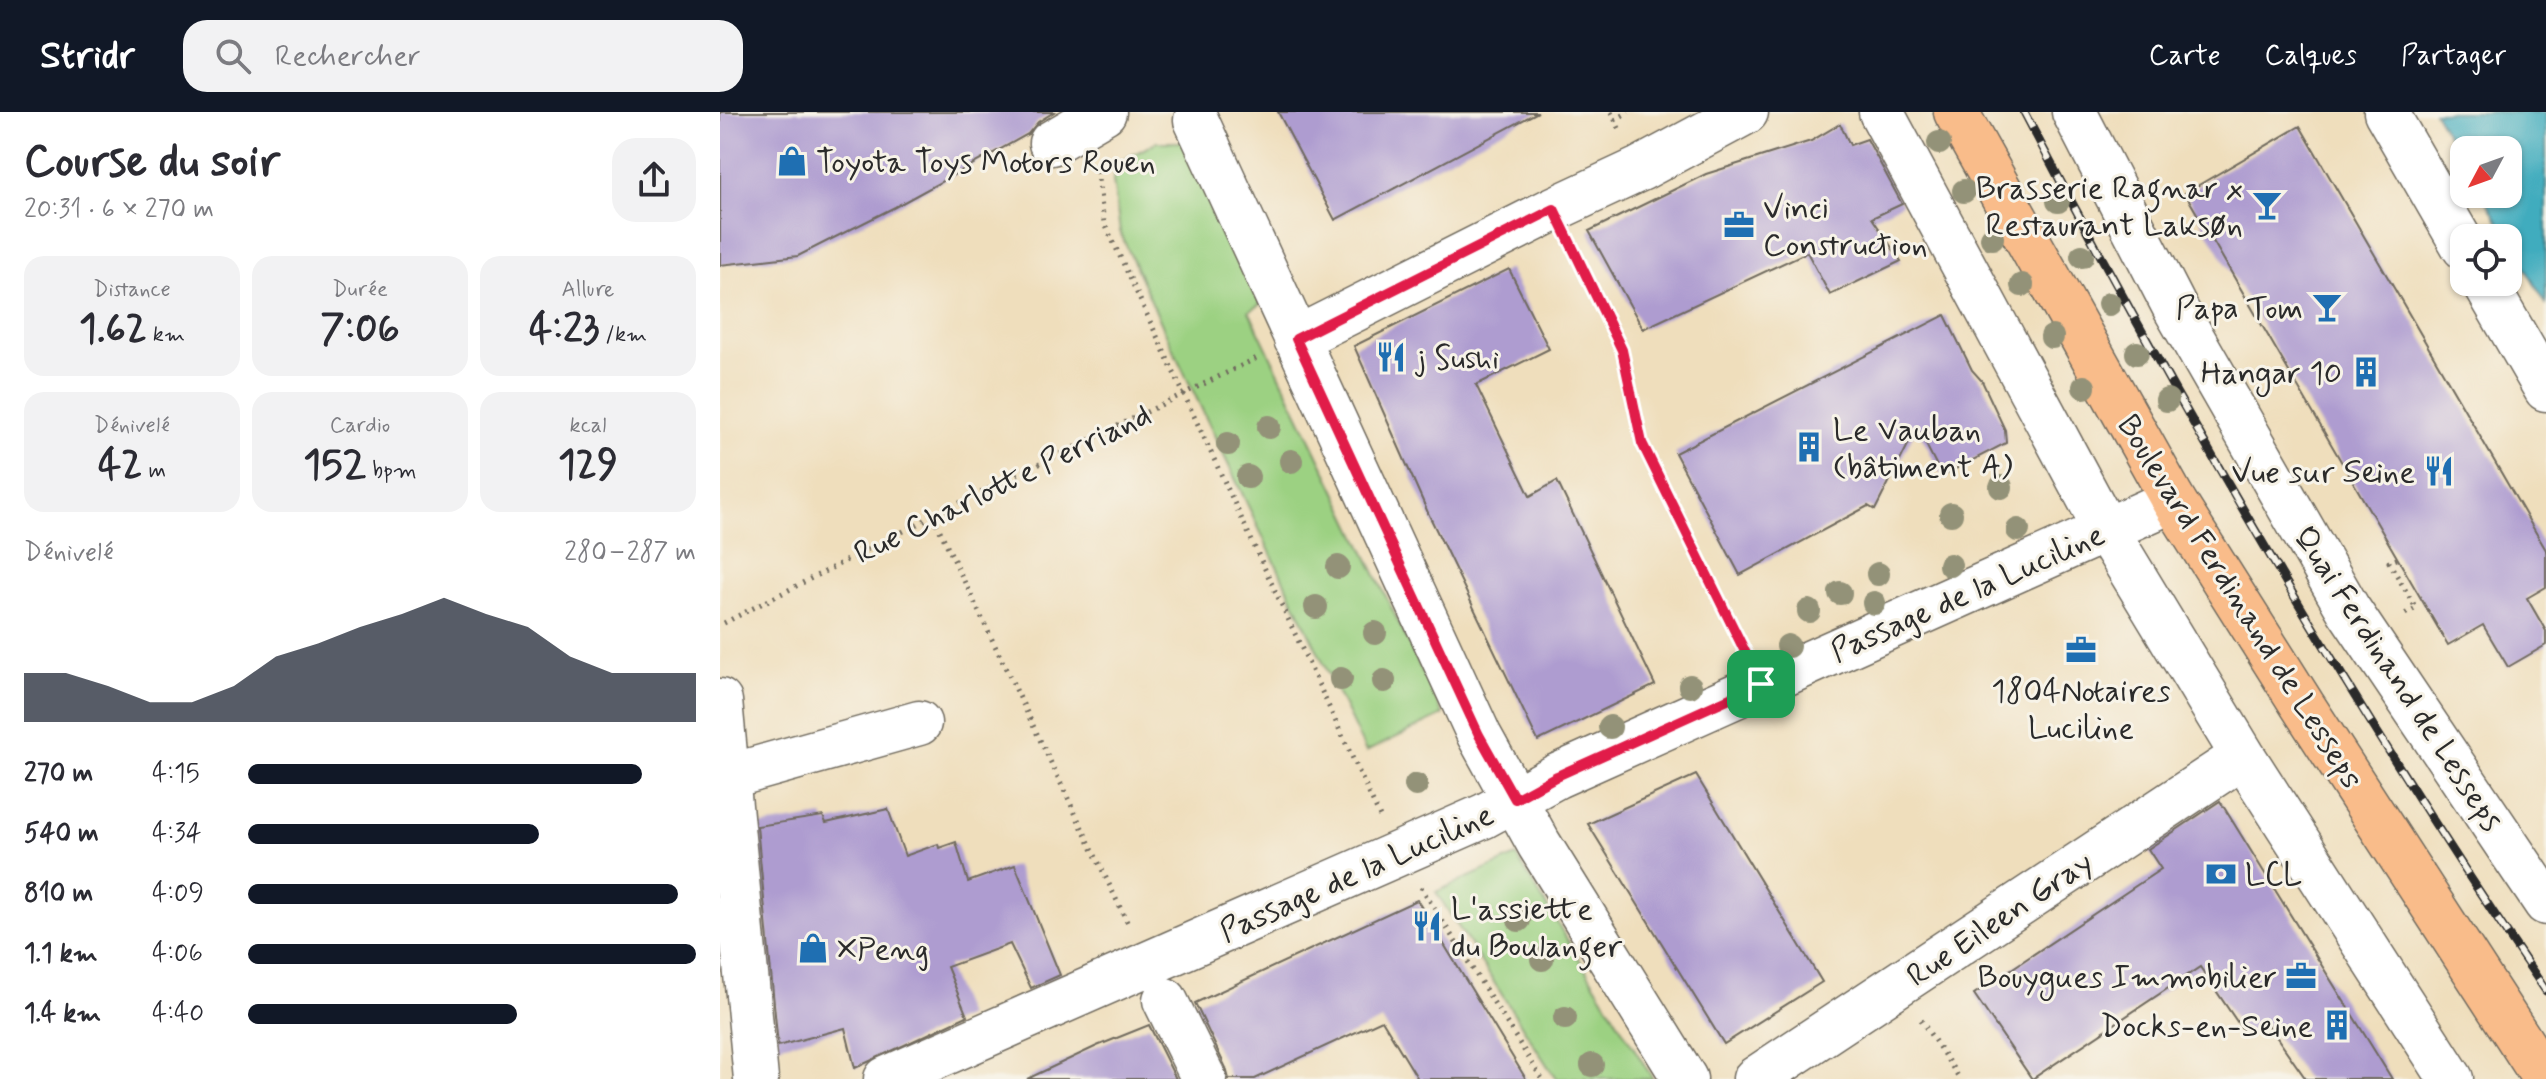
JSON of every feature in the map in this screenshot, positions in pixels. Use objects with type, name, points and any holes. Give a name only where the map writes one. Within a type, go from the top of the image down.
[{"type":"main road","name":"Boulevard Ferdinand de Lesseps","points":[[1956,112],[2173,500],[2545,1079]]},
{"type":"street","points":[[1051,143],[1104,112]]},
{"type":"street","points":[[1280,347],[1640,169],[1746,112]]},
{"type":"street","points":[[1881,112],[2106,530],[2243,756],[2451,1079]]},
{"type":"street","name":"Quai Ferdinand de Lesseps","points":[[2074,112],[2175,308],[2348,609],[2546,903]]},
{"type":"street","points":[[2386,112],[2451,224]]},
{"type":"street","points":[[1196,120],[1280,347],[1479,735],[1539,844],[1685,1079]]},
{"type":"street","points":[[2492,296],[2546,389]]},
{"type":"street","name":"Passage de la Luciline","points":[[886,1079],[1484,816],[1557,776],[2173,500]]},
{"type":"street","points":[[720,701],[756,1079]]},
{"type":"street","points":[[727,777],[919,723]]},
{"type":"street","name":"Rue Eileen Gray","points":[[1755,1079],[2243,756]]},
{"type":"street","points":[[1165,1000],[1204,1079]]},
{"type":"path","points":[[1615,120],[1629,112]]},
{"type":"path","points":[[1096,160],[1104,222],[1382,821]]},
{"type":"path","points":[[1554,209],[1622,350],[1642,443],[1761,684]]},
{"type":"path","name":"Rue Charlotte Perriand","points":[[724,623],[933,516],[1280,347]]},
{"type":"path","points":[[933,516],[1132,932]]},
{"type":"path","points":[[2397,559],[2389,562],[2398,580]]},
{"type":"path","points":[[1419,884],[1542,1079]]},
{"type":"path","points":[[1898,986],[1960,1079]]},
{"type":"green space","points":[[1157,142],[1189,142],[1261,304],[1249,311],[1443,715],[1366,752],[1120,232],[1113,180],[1117,163]]},
{"type":"green space","points":[[1516,856],[1653,1079],[1556,1079],[1436,892]]},
{"type":"water","points":[[2434,112],[2546,112],[2546,304],[2522,263],[2522,224],[2499,224],[2490,208],[2522,208],[2522,136],[2450,136],[2450,139]]},
{"type":"building","name":"Toyota Toys Motors Rouen","points":[[720,112],[1054,112],[1038,122],[1028,134],[798,256],[720,265]]},
{"type":"building","points":[[1278,112],[1538,112],[1335,220]]},
{"type":"building","name":"Vinci Construction","points":[[1840,124],[1850,145],[1867,139],[1902,204],[1872,218],[1901,261],[1830,295],[1807,252],[1643,329],[1589,231],[1706,174],[1811,141]]},
{"type":"building","name":"Hangar 10","points":[[2300,126],[2546,550],[2546,587],[2527,598],[2546,631],[2546,645],[2508,667],[2483,625],[2448,645],[2185,193]]},
{"type":"building","points":[[1509,269],[1549,349],[1476,385],[1530,496],[1557,481],[1655,685],[1538,741],[1429,515],[1354,346]]},
{"type":"building","name":"Le Vauban (bâtiment A)","points":[[1945,315],[1972,370],[1982,381],[2005,430],[2006,443],[1942,476],[1917,427],[1875,510],[1868,506],[1740,575],[1675,453]]},
{"type":"building","points":[[1696,775],[1822,982],[1724,1044],[1588,824]]},
{"type":"building","points":[[2220,801],[2392,1079],[2306,1079],[2266,1022],[2246,1035],[2200,967],[2032,1079],[1974,994],[2161,869],[2148,849]]},
{"type":"building","points":[[888,809],[905,856],[938,844],[939,848],[956,842],[968,882],[1015,865],[1060,975],[1031,988],[1010,944],[947,967],[967,1016],[855,1068],[845,1028],[778,1046],[757,826],[823,816],[826,823]]},
{"type":"building","points":[[1417,900],[1526,1079],[1418,1079],[1382,1020],[1255,1079],[1229,1079],[1195,1003]]},
{"type":"building","points":[[1149,1025],[1176,1079],[1027,1079],[1097,1046]]},
{"type":"railway","points":[[2024,112],[2145,337],[2272,559],[2406,778],[2546,991]]},
{"type":"place","name":"Toyota Toys Motors Rouen","points":[[792,161]]},
{"type":"place","name":"Brasserie Ragnar x Restaurant Laksøn","points":[[2267,205]]},
{"type":"place","name":"Vinci Construction","points":[[1739,225]]},
{"type":"place","name":"Papa Tom","points":[[2327,307]]},
{"type":"place","name":"j Sushi","points":[[1391,357]]},
{"type":"place","name":"Hangar 10","points":[[2366,372]]},
{"type":"place","name":"Le Vauban (bâtiment A)","points":[[1809,447]]},
{"type":"place","name":"Vue sur Seine","points":[[2439,471]]},
{"type":"place","name":"1804Notaires Luciline","points":[[2081,650]]},
{"type":"place","name":"LCL","points":[[2221,874]]},
{"type":"place","name":"L'assiette du Boulanger","points":[[1427,926]]},
{"type":"place","name":"XPeng","points":[[813,948]]},
{"type":"place","name":"Bouygues Immobilier","points":[[2301,976]]},
{"type":"place","name":"Docks-en-Seine","points":[[2337,1025]]},
{"type":"route","points":[[1554,209],[1622,350],[1642,443],[1761,684],[1557,776],[1515,799],[1479,735],[1296,339],[1554,209]]}]
